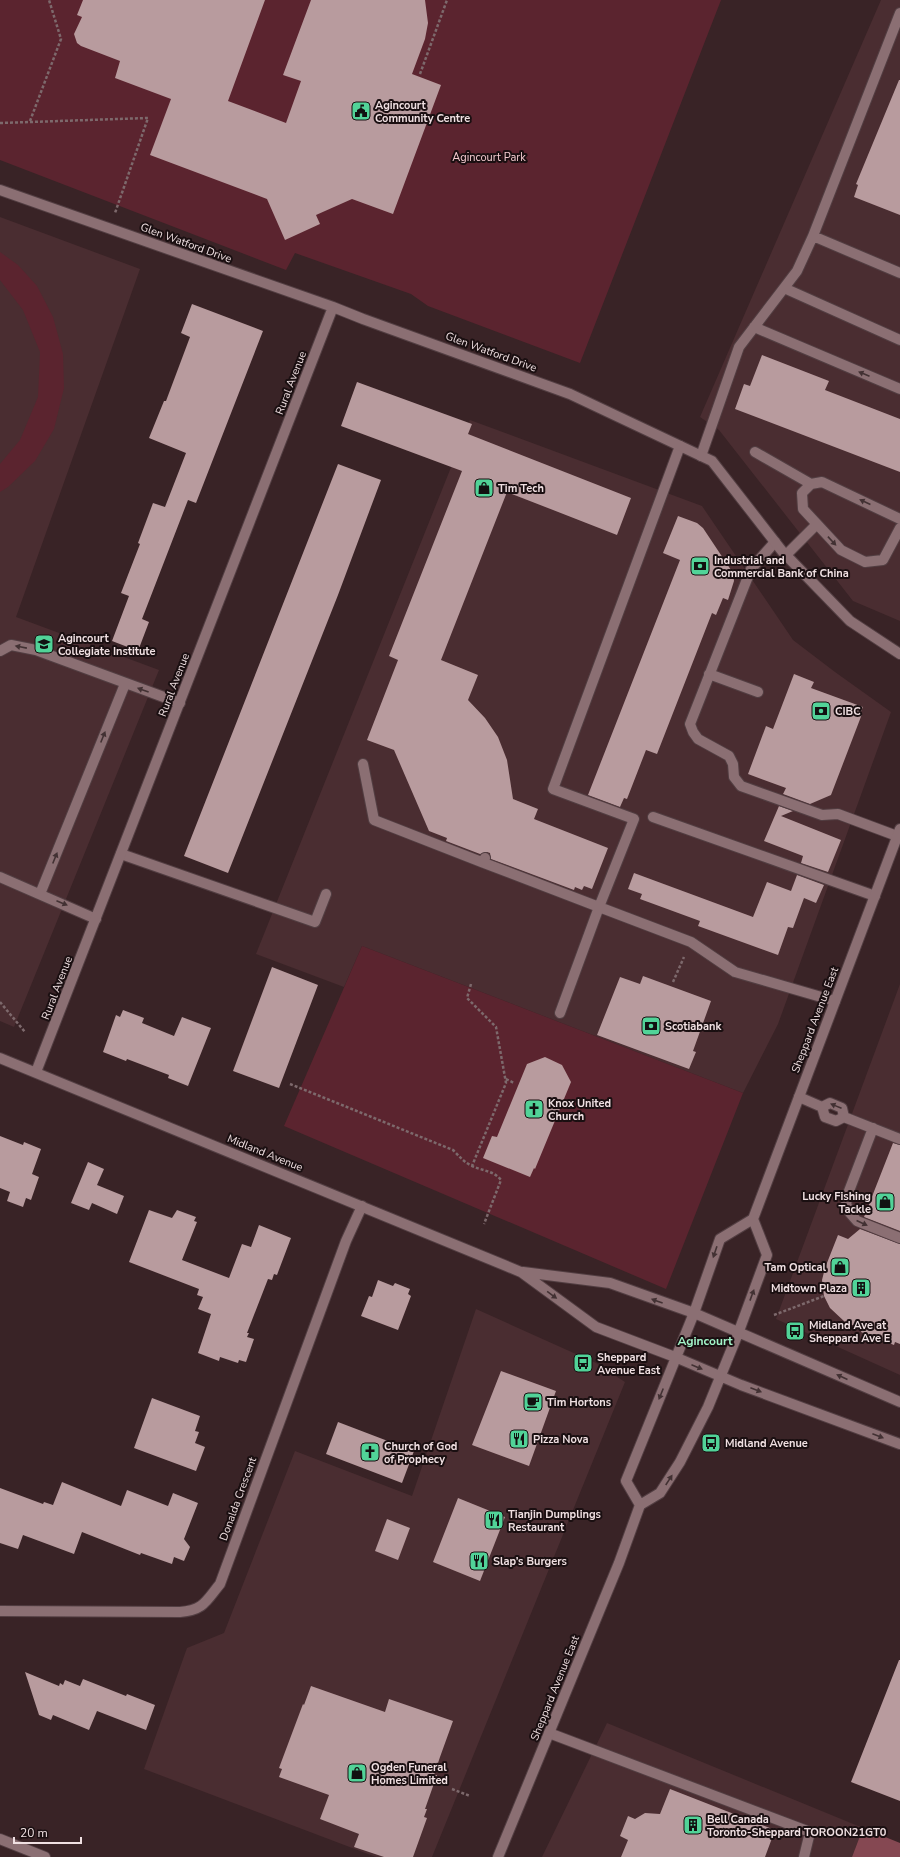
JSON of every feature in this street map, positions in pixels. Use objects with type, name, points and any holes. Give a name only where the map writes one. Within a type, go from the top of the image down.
[{"type":"main road","points":[[701,456],[739,347],[797,271],[813,236],[900,13]]},
{"type":"main road","name":"Glen Watford Drive","points":[[0,190],[333,307],[570,394],[712,461],[786,555],[850,621],[900,654]]},
{"type":"main road","points":[[813,236],[900,273]]},
{"type":"main road","points":[[784,288],[900,340]]},
{"type":"main road","name":"Rural Avenue","points":[[36,1072],[122,854],[333,307]]},
{"type":"main road","points":[[754,327],[900,389]]},
{"type":"main road","points":[[560,1013],[599,907],[634,819],[553,789],[680,446]]},
{"type":"main road","points":[[755,452],[811,484]]},
{"type":"main road","points":[[900,519],[822,482],[811,484],[802,493],[803,509],[841,550],[865,562],[883,560],[900,528]]},
{"type":"main road","points":[[786,555],[817,524]]},
{"type":"main road","points":[[775,542],[751,569],[690,724],[692,732],[698,739],[729,756],[733,764],[734,777],[741,786],[822,815],[838,814],[899,832]]},
{"type":"main road","points":[[0,651],[11,645],[36,650],[180,703]]},
{"type":"main road","points":[[709,674],[758,692]]},
{"type":"main road","points":[[40,894],[125,684]]},
{"type":"main road","points":[[363,764],[374,820],[484,860],[599,907],[691,942],[735,972],[836,1001]]},
{"type":"main road","points":[[653,817],[875,896]]},
{"type":"main road","name":"Sheppard Avenue East","points":[[753,1219],[899,832]]},
{"type":"main road","points":[[122,854],[315,922],[326,894]]},
{"type":"main road","points":[[0,877],[96,919]]},
{"type":"main road","name":"Midland Avenue","points":[[0,1058],[520,1272],[596,1327],[900,1444]]},
{"type":"main road","points":[[799,1097],[822,1107],[830,1103],[842,1108],[844,1117],[900,1139]]},
{"type":"main road","points":[[873,1128],[849,1191],[846,1204],[850,1214],[857,1221],[900,1238]]},
{"type":"main road","name":"Donalda Crescent","points":[[0,1611],[180,1612],[195,1610],[203,1605],[220,1584],[346,1242],[362,1206]]},
{"type":"main road","points":[[753,1219],[766,1256],[739,1331],[708,1407],[680,1462],[660,1493],[640,1505],[626,1481],[694,1313],[720,1239],[753,1219]]},
{"type":"main road","name":"Midland Avenue","points":[[520,1272],[610,1283],[739,1331],[900,1402]]},
{"type":"main road","name":"Sheppard Avenue East","points":[[498,1857],[619,1564],[640,1505]]},
{"type":"main road","points":[[549,1733],[810,1832],[804,1857]]},
{"type":"main road","points":[[0,1839],[46,1857]]},
{"type":"path","points":[[30,121],[61,39],[49,0]]},
{"type":"path","points":[[420,74],[447,0]]},
{"type":"path","points":[[0,123],[148,118],[109,228]]},
{"type":"path","points":[[673,982],[691,942]]},
{"type":"path","points":[[471,984],[467,998],[496,1027],[506,1083],[472,1166]]},
{"type":"path","points":[[0,1002],[25,1032]]},
{"type":"path","points":[[505,1079],[514,1083]]},
{"type":"path","points":[[290,1084],[453,1150],[462,1160],[472,1166],[496,1174],[501,1180],[484,1224]]},
{"type":"path","points":[[774,1315],[824,1296]]},
{"type":"path","points":[[452,1789],[470,1796]]},
{"type":"shaded area","points":[[881,0],[900,0],[900,621],[853,601],[719,430],[700,417]]},
{"type":"shaded area","name":"Agincourt Collegiate Institute","points":[[0,217],[140,269],[16,617],[159,670],[14,1027],[0,1021]]},
{"type":"shaded area","points":[[470,420],[702,506],[793,640],[891,712],[778,1024],[743,1093],[362,946],[344,987],[256,954]]},
{"type":"shaded area","points":[[900,984],[900,1375],[776,1319]]},
{"type":"shaded area","points":[[476,1309],[596,1363],[625,1382],[432,1857],[376,1857],[144,1769],[187,1648],[224,1633],[295,1451],[412,1496]]},
{"type":"shaded area","points":[[607,1723],[863,1828],[852,1857],[542,1857]]},
{"type":"shaded area","points":[[863,1828],[900,1843],[900,1857],[852,1857]]},
{"type":"green space","name":"Agincourt Park","points":[[0,0],[721,0],[580,363],[428,306],[411,294],[295,253],[286,270],[0,160]]},
{"type":"green space","points":[[0,252],[18,265],[37,286],[53,317],[63,354],[64,388],[54,429],[35,461],[8,487],[0,492],[0,464],[20,440],[38,397],[40,352],[23,310],[0,280]]},
{"type":"green space","points":[[362,946],[743,1093],[666,1289],[284,1126]]},
{"type":"building","name":"Agincourt Community Centre","points":[[83,0],[265,0],[228,101],[286,123],[301,81],[283,75],[311,0],[425,0],[428,23],[425,39],[412,74],[441,85],[393,214],[352,199],[316,215],[320,224],[285,240],[267,199],[150,155],[171,99],[115,78],[120,61],[81,46],[77,43],[74,34],[82,17],[77,15]]},
{"type":"building","points":[[899,80],[900,215],[854,197],[858,185],[856,184]]},
{"type":"building","points":[[192,304],[263,331],[196,503],[188,500],[142,619],[149,622],[138,651],[112,641],[129,596],[121,593],[140,544],[138,543],[153,503],[165,507],[186,453],[149,438],[164,401],[166,401],[190,337],[181,333]]},
{"type":"building","points":[[762,355],[829,381],[825,390],[900,419],[900,472],[735,409],[744,384],[750,386]]},
{"type":"building","points":[[357,382],[472,424],[468,434],[631,498],[617,535],[507,492],[441,660],[478,675],[468,700],[485,718],[498,737],[507,760],[513,799],[538,809],[534,819],[608,848],[592,889],[584,886],[582,890],[575,887],[574,890],[491,859],[490,853],[487,852],[480,854],[446,841],[447,838],[429,831],[394,750],[367,740],[398,660],[389,656],[462,471],[341,426]]},
{"type":"building","points":[[338,464],[381,480],[338,595],[228,873],[184,856]]},
{"type":"building","points":[[678,516],[697,523],[703,528],[733,573],[734,581],[728,600],[723,598],[716,615],[712,613],[657,754],[646,750],[627,799],[624,798],[620,807],[588,795],[680,560],[663,553]]},
{"type":"building","points":[[794,674],[814,682],[811,688],[863,707],[860,714],[862,714],[831,795],[810,804],[783,794],[786,788],[748,774],[766,726],[773,729]]},
{"type":"building","points":[[779,806],[793,811],[781,816],[841,840],[828,872],[801,863],[803,856],[764,841]]},
{"type":"building","points":[[634,873],[753,917],[767,882],[791,891],[797,875],[824,885],[816,903],[804,898],[793,928],[788,927],[778,955],[698,926],[700,921],[640,899],[642,894],[628,889]]},
{"type":"building","points":[[272,967],[318,985],[279,1088],[233,1071]]},
{"type":"building","name":"Scotiabank","points":[[643,976],[711,1001],[693,1051],[696,1052],[689,1069],[597,1035],[620,977],[640,984]]},
{"type":"building","points":[[123,1010],[144,1018],[142,1023],[174,1036],[182,1017],[211,1028],[188,1086],[168,1078],[169,1075],[127,1059],[126,1061],[103,1052],[116,1015],[120,1017]]},
{"type":"building","name":"Knox United Church","points":[[545,1057],[562,1065],[571,1082],[535,1169],[534,1168],[530,1177],[483,1158],[492,1136],[497,1137],[527,1064]]},
{"type":"building","points":[[0,1136],[23,1145],[24,1142],[41,1149],[32,1174],[39,1177],[31,1200],[26,1198],[23,1207],[7,1201],[10,1192],[0,1188]]},
{"type":"building","points":[[893,1143],[900,1145],[900,1231],[864,1217]]},
{"type":"building","points":[[88,1162],[104,1169],[97,1185],[124,1196],[117,1214],[92,1203],[89,1210],[71,1203]]},
{"type":"building","points":[[149,1210],[172,1218],[177,1210],[196,1217],[194,1221],[197,1222],[182,1260],[229,1278],[242,1244],[251,1247],[259,1225],[291,1238],[277,1275],[274,1274],[272,1280],[268,1279],[247,1333],[249,1333],[247,1337],[254,1339],[246,1362],[239,1360],[238,1363],[220,1357],[219,1361],[198,1353],[211,1314],[198,1309],[203,1297],[197,1295],[199,1289],[129,1262]]},
{"type":"building","name":"Midtown Plaza","points":[[860,1229],[900,1244],[900,1344],[895,1342],[894,1345],[861,1332],[862,1329],[845,1322],[830,1308],[824,1296],[822,1280],[838,1235],[848,1239]]},
{"type":"building","points":[[378,1280],[393,1286],[395,1283],[410,1289],[408,1294],[411,1296],[398,1330],[361,1316],[369,1296],[372,1297]]},
{"type":"building","points":[[501,1371],[556,1391],[529,1466],[472,1445]]},
{"type":"building","points":[[152,1398],[200,1416],[195,1431],[199,1432],[195,1443],[205,1447],[196,1471],[134,1448]]},
{"type":"building","name":"Church of God of Prophecy","points":[[338,1422],[414,1451],[402,1483],[326,1454]]},
{"type":"building","points":[[62,1482],[121,1506],[127,1490],[168,1506],[173,1493],[198,1503],[184,1539],[190,1547],[184,1561],[174,1557],[172,1564],[141,1553],[140,1555],[82,1532],[74,1554],[23,1535],[18,1549],[0,1543],[0,1488],[43,1504],[44,1502],[53,1505]]},
{"type":"building","points":[[458,1498],[505,1517],[480,1581],[433,1562]]},
{"type":"building","points":[[387,1519],[410,1528],[398,1560],[375,1551]]},
{"type":"building","points":[[900,1660],[900,1801],[851,1782]]},
{"type":"building","points":[[25,1672],[59,1686],[60,1683],[63,1685],[65,1680],[80,1686],[83,1679],[126,1696],[127,1694],[155,1705],[146,1730],[97,1711],[89,1730],[53,1715],[51,1720],[39,1715]]},
{"type":"building","name":"Ogden Funeral Homes Limited","points":[[311,1686],[385,1712],[389,1699],[453,1721],[434,1775],[437,1775],[425,1809],[427,1809],[424,1817],[427,1818],[413,1857],[384,1857],[354,1847],[359,1834],[320,1819],[329,1795],[279,1777],[282,1769],[279,1768]]},
{"type":"building","name":"Bell Canada Toronto-Sheppard TOROON21GT0","points":[[670,1789],[775,1830],[765,1857],[621,1857],[628,1840],[620,1836],[628,1816],[635,1819],[645,1813],[660,1814]]},
{"type":"place","name":"Agincourt Community Centre","points":[[361,111]]},
{"type":"place","name":"Tim Tech","points":[[484,488]]},
{"type":"place","name":"Industrial and Commercial Bank of China","points":[[700,566]]},
{"type":"place","name":"Agincourt Collegiate Institute","points":[[44,644]]},
{"type":"place","name":"CIBC","points":[[821,711]]},
{"type":"place","name":"Scotiabank","points":[[651,1026]]},
{"type":"place","name":"Knox United Church","points":[[534,1109]]},
{"type":"place","name":"Lucky Fishing Tackle","points":[[885,1202]]},
{"type":"place","name":"Tam Optical","points":[[840,1267]]},
{"type":"place","name":"Midtown Plaza","points":[[861,1288]]},
{"type":"place","name":"Midland Ave at Sheppard Ave E","points":[[795,1331]]},
{"type":"place","name":"Sheppard Avenue East","points":[[583,1363]]},
{"type":"place","name":"Tim Hortons","points":[[533,1402]]},
{"type":"place","name":"Pizza Nova","points":[[519,1439]]},
{"type":"place","name":"Midland Avenue","points":[[711,1443]]},
{"type":"place","name":"Church of God of Prophecy","points":[[370,1452]]},
{"type":"place","name":"Tianjin Dumplings Restaurant","points":[[494,1520]]},
{"type":"place","name":"Slap’s Burgers","points":[[479,1561]]},
{"type":"place","name":"Ogden Funeral Homes Limited","points":[[357,1773]]},
{"type":"place","name":"Bell Canada Toronto-Sheppard TOROON21GT0","points":[[693,1825]]},
{"type":"district","name":"Agincourt","points":[[705,1341]]}]
